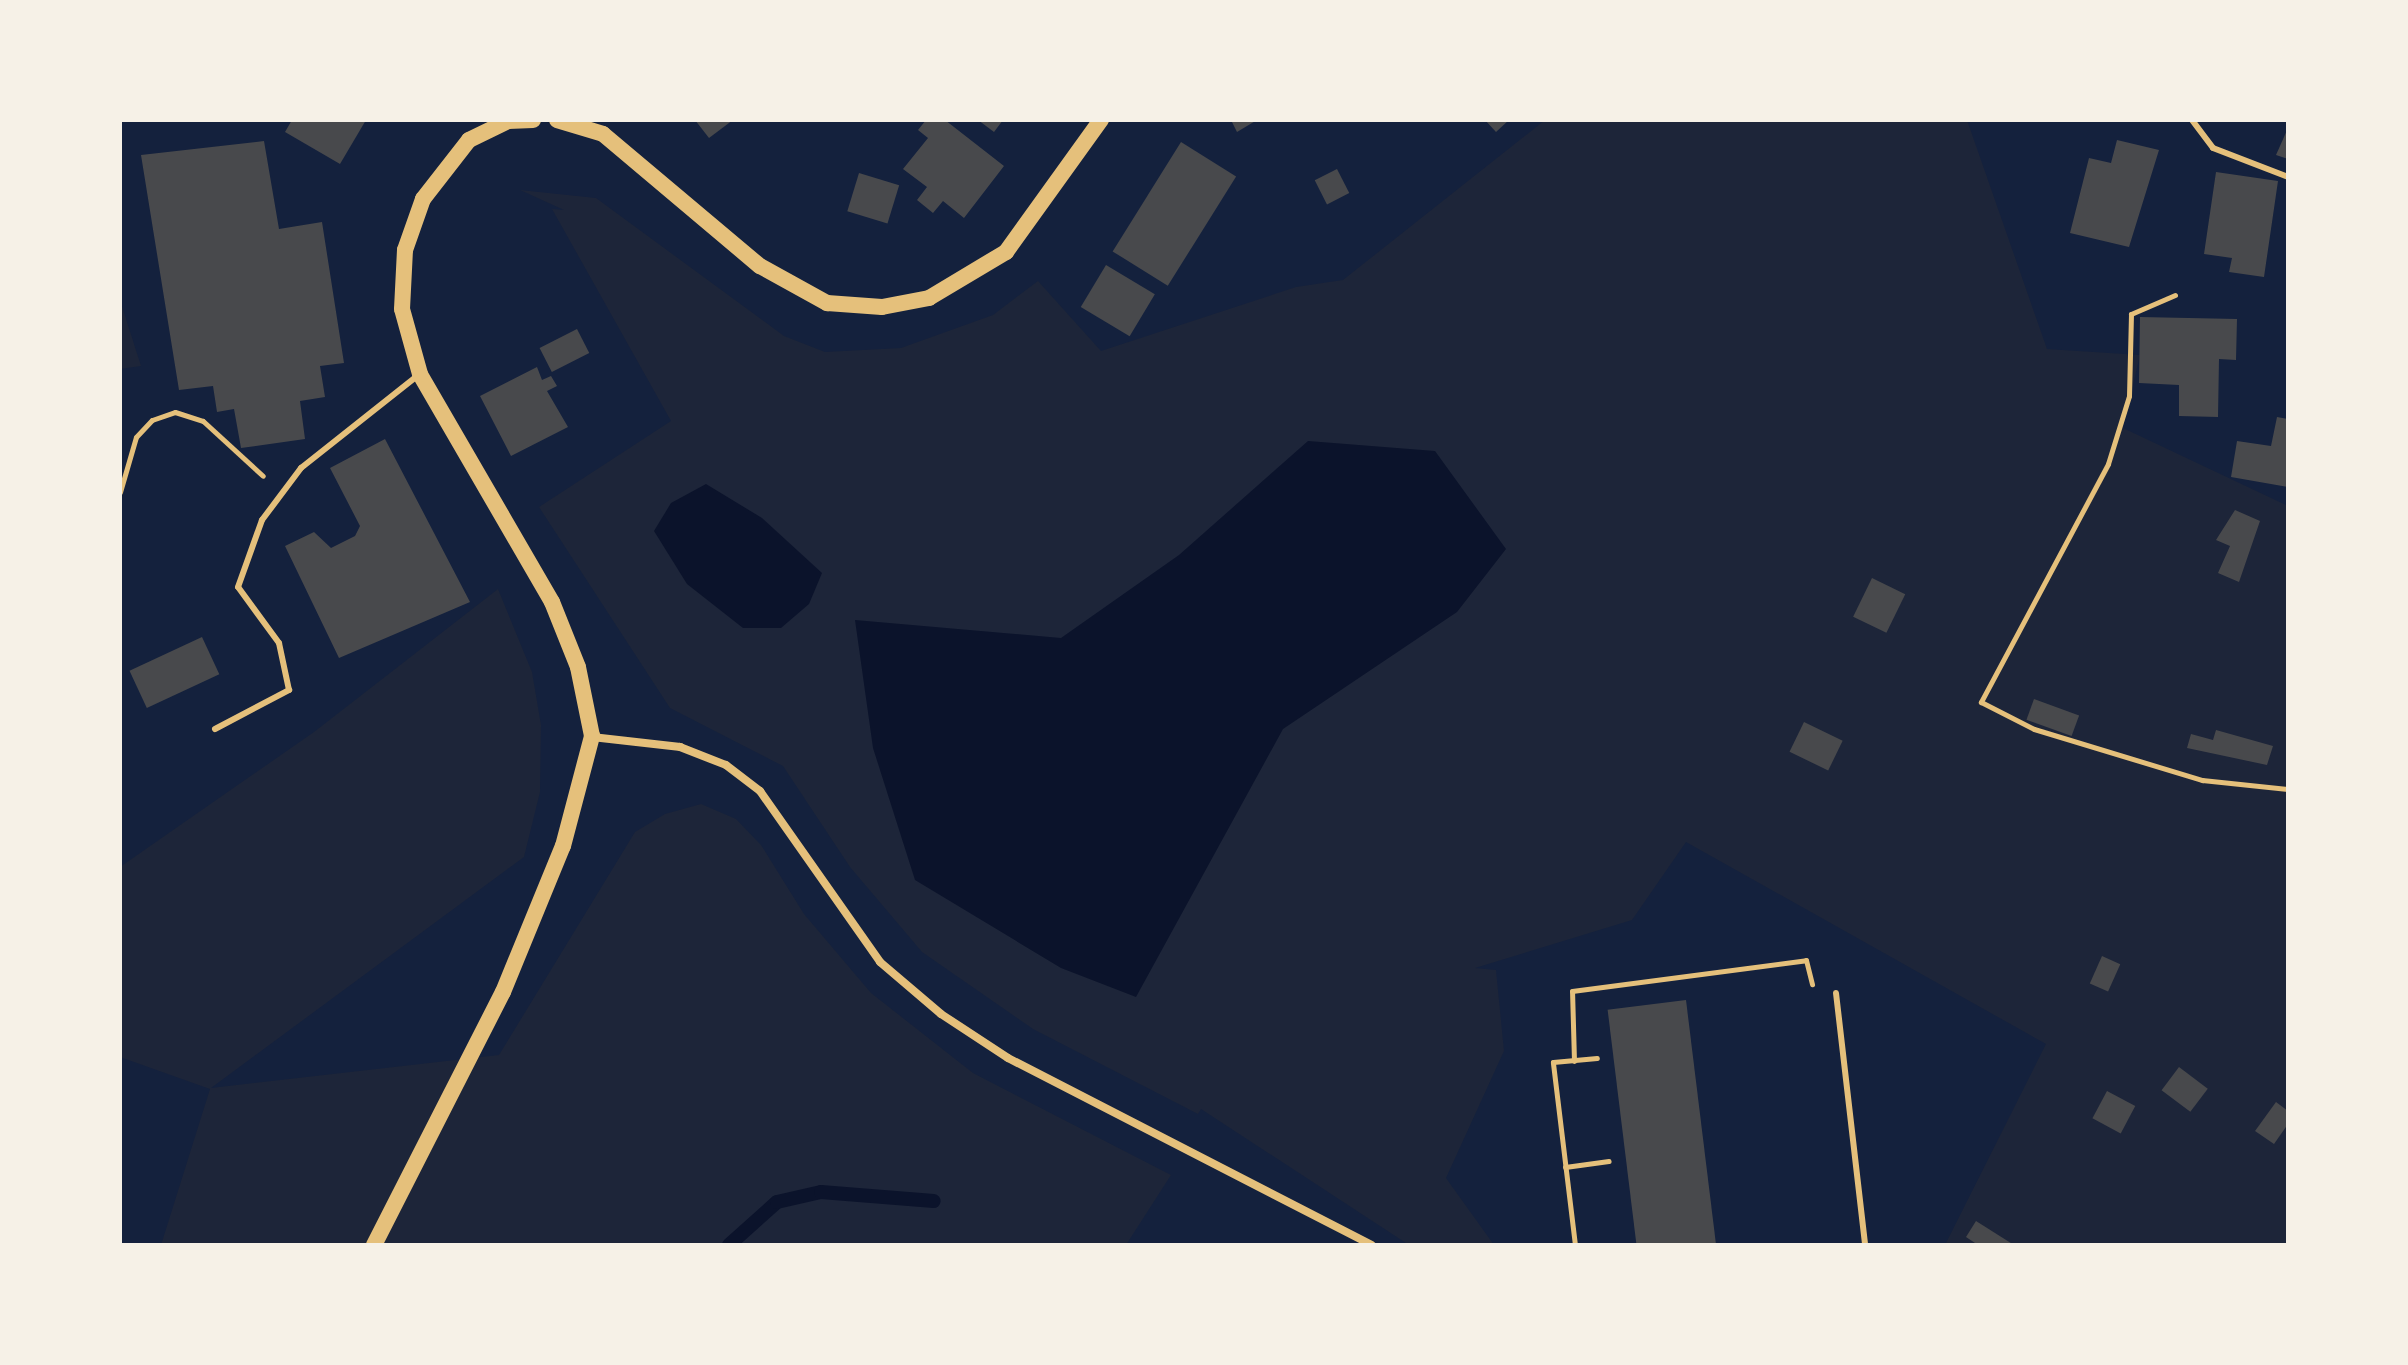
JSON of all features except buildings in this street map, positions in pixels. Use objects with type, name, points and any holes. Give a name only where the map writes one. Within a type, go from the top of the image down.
[{"type":"main road","points":[[374,1245],[503,992],[563,846],[592,736],[578,667],[552,602],[420,374],[402,309],[405,250],[423,199],[469,140],[508,121],[533,120]]},
{"type":"main road","points":[[557,120],[603,134],[760,266],[827,303],[882,307],[929,298],[1006,252],[1101,120]]},
{"type":"street","points":[[592,736],[680,747],[726,765],[760,791],[880,962],[941,1014],[1008,1058],[1372,1245]]},
{"type":"lane","points":[[2192,120],[2213,148],[2288,177]]},
{"type":"lane","points":[[215,729],[289,690],[279,643],[238,587],[280,488],[420,374]]},
{"type":"lane","points":[[1836,993],[1865,1245]]},
{"type":"path","points":[[2175,295],[2131,314],[2129,396],[2108,464],[1981,702],[2034,729],[2202,780],[2288,789]]},
{"type":"path","points":[[120,492],[136,437],[152,420],[175,412],[203,421],[280,488]]},
{"type":"path","points":[[1574,1061],[1572,991],[1806,960],[1815,999],[1836,993]]},
{"type":"path","points":[[1575,1245],[1553,1062],[1597,1058]]},
{"type":"path","points":[[1565,1167],[1609,1161]]},
{"type":"shaded area","points":[[1545,120],[1967,120],[2047,349],[2140,355],[2123,428],[2288,506],[2288,1245],[1945,1245],[2046,1044],[1686,842],[1632,920],[1475,968],[1496,970],[1504,1051],[1446,1178],[1494,1245],[1409,1245],[1201,1109],[1198,1114],[1033,1029],[922,952],[850,867],[783,766],[670,708],[539,507],[671,421],[552,209],[564,210],[520,190],[596,198],[784,336],[825,352],[901,348],[993,315],[1038,281],[1101,351],[1296,287],[1343,280]]},
{"type":"shaded area","points":[[120,300],[141,366],[120,369]]},
{"type":"shaded area","points":[[1308,441],[1435,451],[1506,549],[1457,612],[1283,729],[1136,997],[1061,968],[915,880],[873,748],[855,620],[1061,638],[1179,555]]},
{"type":"shaded area","points":[[706,484],[762,518],[822,573],[809,604],[781,628],[743,628],[687,584],[654,531],[671,503]]},
{"type":"shaded area","points":[[498,589],[532,672],[541,725],[540,792],[524,857],[211,1088],[499,1055],[635,832],[665,814],[701,804],[736,819],[761,845],[804,914],[871,993],[973,1073],[1171,1175],[1126,1245],[161,1245],[210,1089],[120,1057],[120,867],[314,732]]},
{"type":"waterway","points":[[729,1245],[777,1202],[821,1192],[934,1201]]}]
